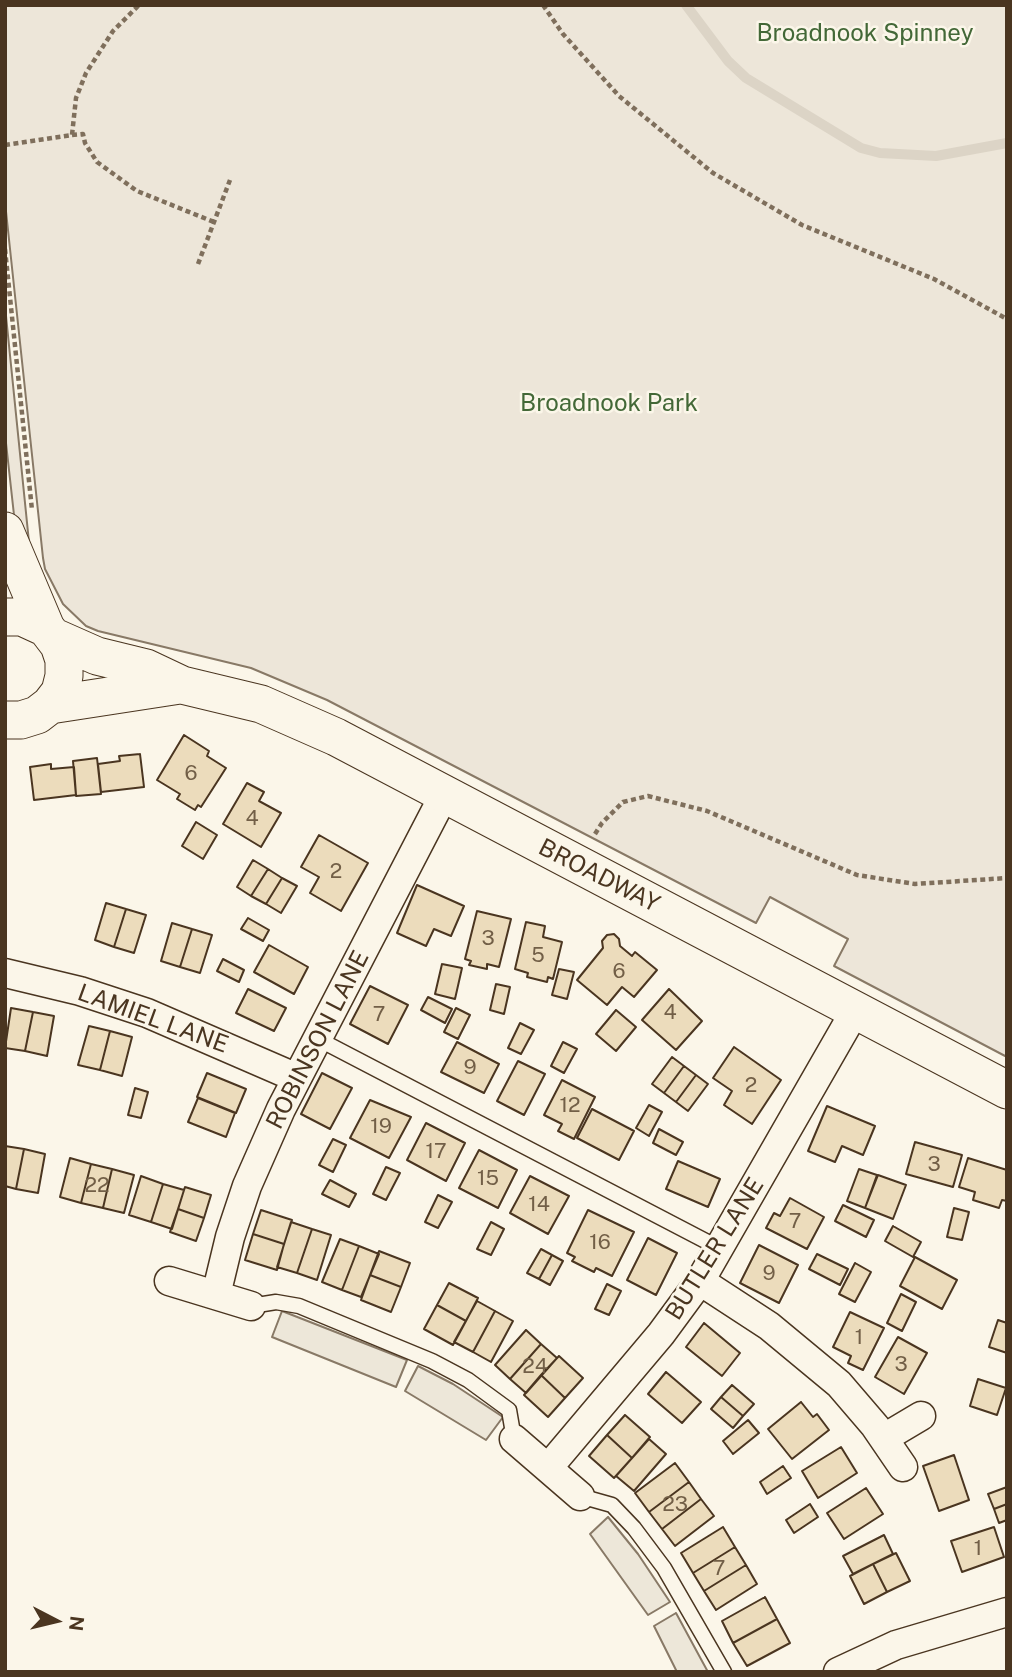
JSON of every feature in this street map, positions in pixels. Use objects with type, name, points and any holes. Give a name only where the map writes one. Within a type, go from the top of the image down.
[{"type":"street","points":[[19,525],[50,633],[64,660],[60,691],[50,705]]},
{"type":"street","name":"BROADWAY","points":[[5,617],[22,617],[79,649],[146,668],[181,685],[223,693],[285,714],[336,737],[1007,1090]]},
{"type":"street","name":"BROADWAY","points":[[5,720],[21,720],[37,715],[50,705],[114,693],[181,685]]},
{"type":"street","name":"ROBINSON LANE","points":[[216,1295],[230,1237],[247,1186],[297,1078],[444,795]]},
{"type":"street","name":"LAMIEL LANE","points":[[5,973],[80,991],[147,1013],[297,1078]]},
{"type":"street","name":"BUTLER LANE","points":[[548,1468],[654,1343],[700,1281],[855,1011]]},
{"type":"street","points":[[169,1281],[251,1306]]},
{"type":"street","points":[[700,1281],[798,1349],[839,1384],[884,1438],[904,1467]]},
{"type":"street","points":[[884,1438],[921,1416]]},
{"type":"street","points":[[514,1439],[580,1496]]},
{"type":"street","points":[[838,1672],[895,1646],[1007,1612]]},
{"type":"lane","points":[[318,1039],[719,1248]]},
{"type":"lane","points":[[251,1306],[276,1302],[299,1306],[432,1361],[468,1380],[509,1410],[514,1439]]},
{"type":"lane","points":[[580,1496],[612,1506],[634,1528],[664,1568],[724,1672]]},
{"type":"path","points":[[72,135],[74,109],[86,73],[113,31],[139,5]]},
{"type":"path","points":[[542,5],[563,34],[619,96],[713,173],[802,225],[934,279],[1007,319]]},
{"type":"path","points":[[5,145],[83,134],[85,143],[97,162],[137,191],[214,222]]},
{"type":"path","points":[[198,264],[230,180]]},
{"type":"path","points":[[5,249],[19,525]]},
{"type":"path","points":[[589,846],[613,810],[624,802],[648,796],[707,811],[857,875],[915,884],[1007,878]]},
{"type":"green space","name":"Broadnook Park","points":[[5,5],[1007,5],[1007,1057],[834,966],[848,939],[770,897],[756,923],[327,700],[251,668],[98,631],[86,626],[63,604],[45,569],[43,558],[5,202]]},
{"type":"green space","points":[[5,306],[31,562],[22,546],[14,515],[5,434]]},
{"type":"shaded area","points":[[282,1311],[407,1360],[396,1387],[272,1337]]},
{"type":"shaded area","points":[[418,1366],[453,1384],[503,1417],[486,1440],[405,1391]]},
{"type":"shaded area","points":[[608,1517],[638,1554],[670,1602],[648,1615],[590,1534]]},
{"type":"shaded area","points":[[676,1613],[708,1672],[677,1672],[654,1626]]},
{"type":"building","points":[[184,735],[209,751],[207,756],[226,768],[201,807],[198,805],[195,810],[177,799],[180,794],[157,780]]},
{"type":"building","points":[[140,754],[144,787],[101,792],[98,764],[120,761],[119,756]]},
{"type":"building","points":[[97,758],[101,794],[76,796],[73,761]]},
{"type":"building","points":[[51,764],[51,769],[74,767],[76,795],[34,800],[30,767]]},
{"type":"building","points":[[247,783],[264,792],[259,801],[281,813],[261,847],[223,824]]},
{"type":"building","points":[[196,822],[217,835],[203,859],[182,846]]},
{"type":"building","points":[[319,835],[368,863],[341,911],[310,893],[319,877],[301,867]]},
{"type":"building","points":[[253,860],[268,869],[251,896],[237,887]]},
{"type":"building","points":[[268,869],[282,878],[266,904],[251,896]]},
{"type":"building","points":[[282,878],[297,886],[281,913],[266,904]]},
{"type":"building","points":[[417,885],[464,906],[451,936],[434,929],[426,946],[397,933]]},
{"type":"building","points":[[106,903],[126,909],[114,947],[95,940]]},
{"type":"building","points":[[126,909],[146,915],[134,953],[114,947]]},
{"type":"building","points":[[477,911],[511,919],[499,967],[487,964],[487,969],[469,965],[471,961],[465,959]]},
{"type":"building","points":[[248,918],[269,930],[263,941],[241,929]]},
{"type":"building","points":[[526,922],[545,926],[543,937],[562,942],[553,979],[548,977],[547,982],[527,977],[528,973],[515,969]]},
{"type":"building","points":[[172,923],[192,929],[180,967],[161,961]]},
{"type":"building","points":[[192,929],[212,935],[200,973],[180,967]]},
{"type":"building","points":[[614,934],[619,939],[620,946],[632,956],[635,952],[657,970],[634,997],[622,987],[607,1005],[577,980],[603,948],[602,941],[607,935]]},
{"type":"building","points":[[269,945],[308,967],[294,994],[254,972]]},
{"type":"building","points":[[223,959],[244,970],[239,982],[217,971]]},
{"type":"building","points":[[442,964],[462,968],[455,999],[435,994]]},
{"type":"building","points":[[559,969],[574,972],[567,999],[552,995]]},
{"type":"building","points":[[496,984],[510,987],[504,1014],[490,1010]]},
{"type":"building","points":[[370,986],[408,1005],[388,1044],[350,1024]]},
{"type":"building","points":[[248,989],[286,1008],[274,1031],[236,1013]]},
{"type":"building","points":[[669,989],[702,1021],[676,1050],[642,1020]]},
{"type":"building","points":[[428,997],[452,1009],[445,1023],[421,1010]]},
{"type":"building","points":[[11,1008],[33,1012],[25,1051],[5,1048]]},
{"type":"building","points":[[456,1008],[470,1015],[458,1039],[444,1032]]},
{"type":"building","points":[[616,1010],[636,1027],[616,1051],[596,1034]]},
{"type":"building","points":[[33,1012],[54,1016],[47,1056],[25,1051]]},
{"type":"building","points":[[520,1023],[534,1030],[521,1054],[508,1048]]},
{"type":"building","points":[[89,1026],[110,1031],[100,1070],[78,1065]]},
{"type":"building","points":[[110,1031],[132,1037],[122,1076],[100,1070]]},
{"type":"building","points":[[457,1042],[499,1064],[484,1093],[441,1072]]},
{"type":"building","points":[[563,1042],[577,1049],[564,1073],[551,1066]]},
{"type":"building","points":[[734,1047],[781,1080],[752,1124],[724,1105],[732,1091],[713,1078]]},
{"type":"building","points":[[672,1057],[684,1066],[664,1093],[652,1084]]},
{"type":"building","points":[[518,1061],[545,1074],[524,1115],[497,1101]]},
{"type":"building","points":[[684,1066],[696,1075],[676,1102],[664,1093]]},
{"type":"building","points":[[207,1073],[246,1089],[236,1113],[197,1097]]},
{"type":"building","points":[[322,1073],[352,1088],[330,1129],[301,1114]]},
{"type":"building","points":[[696,1075],[708,1084],[688,1111],[676,1102]]},
{"type":"building","points":[[562,1080],[595,1097],[574,1139],[558,1131],[562,1124],[544,1115]]},
{"type":"building","points":[[135,1088],[148,1092],[141,1118],[128,1115]]},
{"type":"building","points":[[198,1098],[235,1113],[226,1137],[188,1122]]},
{"type":"building","points":[[370,1100],[411,1117],[389,1158],[350,1138]]},
{"type":"building","points":[[649,1105],[662,1112],[649,1136],[636,1128]]},
{"type":"building","points":[[827,1106],[875,1126],[863,1155],[842,1146],[835,1162],[808,1151]]},
{"type":"building","points":[[592,1109],[634,1131],[619,1160],[577,1138]]},
{"type":"building","points":[[426,1123],[465,1143],[446,1181],[407,1160]]},
{"type":"building","points":[[659,1129],[683,1142],[676,1155],[653,1143]]},
{"type":"building","points":[[333,1139],[346,1145],[333,1172],[319,1165]]},
{"type":"building","points":[[915,1142],[962,1155],[953,1187],[906,1174]]},
{"type":"building","points":[[5,1146],[24,1149],[16,1189],[5,1186]]},
{"type":"building","points":[[24,1149],[45,1154],[38,1193],[16,1189]]},
{"type":"building","points":[[479,1150],[517,1170],[498,1208],[459,1188]]},
{"type":"building","points":[[70,1158],[91,1164],[81,1203],[60,1197]]},
{"type":"building","points":[[968,1158],[1007,1170],[1007,1201],[1002,1200],[999,1208],[973,1200],[975,1192],[959,1187]]},
{"type":"building","points":[[678,1161],[720,1179],[708,1207],[666,1189]]},
{"type":"building","points":[[91,1164],[112,1169],[103,1208],[81,1203]]},
{"type":"building","points":[[386,1167],[400,1173],[386,1200],[373,1194]]},
{"type":"building","points":[[112,1169],[134,1175],[124,1213],[103,1208]]},
{"type":"building","points":[[859,1169],[877,1175],[865,1208],[847,1201]]},
{"type":"building","points":[[878,1175],[906,1185],[893,1219],[865,1208]]},
{"type":"building","points":[[141,1176],[163,1184],[151,1222],[129,1215]]},
{"type":"building","points":[[530,1176],[569,1196],[548,1234],[510,1213]]},
{"type":"building","points":[[330,1180],[356,1194],[349,1207],[322,1194]]},
{"type":"building","points":[[163,1184],[184,1190],[172,1229],[151,1222]]},
{"type":"building","points":[[185,1187],[211,1195],[204,1218],[178,1209]]},
{"type":"building","points":[[438,1195],[452,1202],[438,1228],[425,1222]]},
{"type":"building","points":[[790,1198],[824,1217],[807,1249],[766,1228],[774,1213],[780,1216]]},
{"type":"building","points":[[843,1205],[874,1220],[866,1237],[835,1221]]},
{"type":"building","points":[[954,1208],[969,1212],[962,1240],[947,1237]]},
{"type":"building","points":[[178,1209],[204,1218],[196,1241],[170,1232]]},
{"type":"building","points":[[261,1210],[292,1220],[284,1244],[253,1234]]},
{"type":"building","points":[[588,1210],[634,1232],[612,1276],[596,1268],[594,1272],[572,1261],[575,1257],[567,1253]]},
{"type":"building","points":[[291,1222],[312,1229],[297,1273],[277,1267]]},
{"type":"building","points":[[491,1222],[504,1229],[491,1255],[477,1249]]},
{"type":"building","points":[[893,1226],[921,1242],[913,1257],[885,1241]]},
{"type":"building","points":[[312,1229],[331,1235],[317,1280],[297,1273]]},
{"type":"building","points":[[253,1234],[284,1244],[277,1270],[245,1260]]},
{"type":"building","points":[[648,1238],[677,1253],[656,1295],[627,1280]]},
{"type":"building","points":[[340,1239],[359,1246],[342,1290],[322,1282]]},
{"type":"building","points":[[759,1245],[798,1265],[779,1303],[740,1283]]},
{"type":"building","points":[[359,1246],[379,1254],[361,1297],[342,1290]]},
{"type":"building","points":[[541,1249],[552,1255],[539,1279],[527,1273]]},
{"type":"building","points":[[379,1251],[410,1263],[401,1287],[370,1275]]},
{"type":"building","points":[[817,1254],[848,1269],[840,1285],[809,1269]]},
{"type":"building","points":[[552,1255],[563,1261],[550,1285],[539,1279]]},
{"type":"building","points":[[915,1257],[957,1280],[942,1309],[900,1286]]},
{"type":"building","points":[[855,1263],[871,1272],[855,1302],[839,1294]]},
{"type":"building","points":[[370,1275],[401,1287],[391,1312],[361,1300]]},
{"type":"building","points":[[449,1283],[478,1298],[466,1321],[437,1305]]},
{"type":"building","points":[[607,1284],[621,1291],[609,1315],[595,1309]]},
{"type":"building","points":[[901,1294],[916,1302],[902,1331],[887,1323]]},
{"type":"building","points":[[477,1301],[495,1311],[473,1352],[454,1342]]},
{"type":"building","points":[[437,1305],[466,1321],[453,1345],[424,1329]]},
{"type":"building","points":[[495,1311],[513,1321],[491,1362],[473,1352]]},
{"type":"building","points":[[850,1312],[884,1328],[863,1370],[848,1363],[851,1356],[833,1347]]},
{"type":"building","points":[[998,1320],[1007,1323],[1007,1353],[989,1347]]},
{"type":"building","points":[[704,1323],[740,1353],[722,1376],[686,1347]]},
{"type":"building","points":[[526,1330],[541,1344],[510,1379],[495,1365]]},
{"type":"building","points":[[898,1337],[927,1353],[904,1394],[875,1377]]},
{"type":"building","points":[[541,1344],[557,1358],[526,1393],[510,1379]]},
{"type":"building","points":[[559,1356],[583,1378],[565,1398],[541,1375]]},
{"type":"building","points":[[666,1372],[701,1402],[682,1423],[648,1394]]},
{"type":"building","points":[[541,1375],[565,1398],[548,1417],[524,1395]]},
{"type":"building","points":[[978,1379],[1006,1388],[997,1415],[970,1406]]},
{"type":"building","points":[[732,1385],[754,1404],[743,1416],[721,1397]]},
{"type":"building","points":[[721,1397],[743,1416],[733,1428],[711,1409]]},
{"type":"building","points":[[801,1402],[813,1417],[817,1414],[829,1430],[792,1459],[768,1429]]},
{"type":"building","points":[[625,1415],[650,1437],[632,1458],[607,1435]]},
{"type":"building","points":[[748,1420],[759,1433],[733,1454],[723,1441]]},
{"type":"building","points":[[607,1435],[632,1458],[614,1478],[589,1456]]},
{"type":"building","points":[[649,1439],[666,1454],[634,1491],[616,1476]]},
{"type":"building","points":[[841,1447],[857,1473],[818,1498],[802,1471]]},
{"type":"building","points":[[954,1455],[969,1500],[939,1511],[923,1466]]},
{"type":"building","points":[[675,1463],[689,1482],[649,1512],[635,1493]]},
{"type":"building","points":[[783,1466],[791,1478],[767,1494],[760,1482]]},
{"type":"building","points":[[689,1482],[701,1499],[662,1529],[649,1512]]},
{"type":"building","points":[[1007,1487],[1007,1504],[994,1509],[988,1494]]},
{"type":"building","points":[[866,1488],[883,1514],[844,1539],[827,1513]]},
{"type":"building","points":[[701,1499],[714,1516],[675,1546],[662,1529]]},
{"type":"building","points":[[810,1504],[818,1517],[794,1533],[786,1520]]},
{"type":"building","points":[[1007,1504],[1007,1520],[999,1523],[994,1509]]},
{"type":"building","points":[[723,1527],[735,1547],[693,1573],[681,1553]]},
{"type":"building","points":[[994,1527],[1004,1557],[962,1572],[951,1541]]},
{"type":"building","points":[[884,1535],[893,1554],[853,1574],[843,1556]]},
{"type":"building","points":[[735,1547],[746,1565],[704,1591],[693,1573]]},
{"type":"building","points":[[896,1553],[910,1581],[887,1592],[873,1564]]},
{"type":"building","points":[[873,1564],[887,1592],[864,1604],[850,1576]]},
{"type":"building","points":[[746,1565],[757,1584],[716,1610],[704,1591]]},
{"type":"building","points":[[765,1597],[777,1619],[733,1643],[722,1621]]},
{"type":"building","points":[[777,1619],[790,1643],[747,1666],[733,1643]]},
{"type":"waterway","points":[[686,5],[728,61],[746,78],[861,148],[880,153],[936,156],[1007,143]]},
{"type":"park label","name":"Broadnook Spinney","points":[[865,34]]}]
